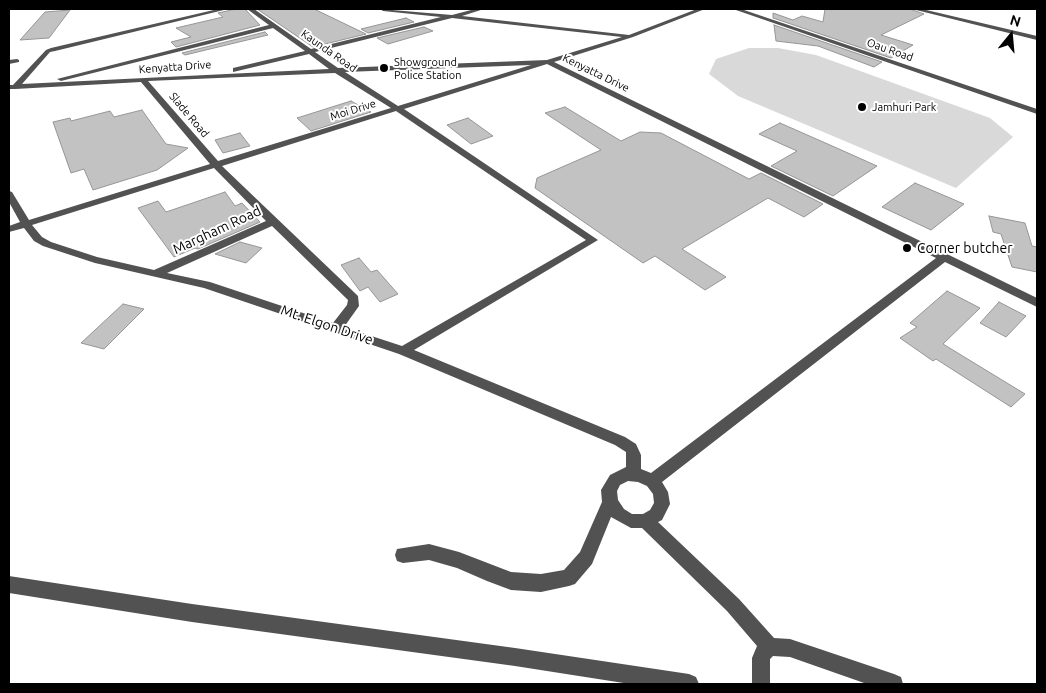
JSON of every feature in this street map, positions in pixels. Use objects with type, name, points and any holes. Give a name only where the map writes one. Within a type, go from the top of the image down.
[{"type":"street","points":[[12,87],[48,51],[53,49],[225,9]]},
{"type":"street","name":"Kaunda Road","points":[[250,9],[336,70],[398,109],[593,240],[403,351]]},
{"type":"street","points":[[383,9],[631,36]]},
{"type":"street","points":[[226,75],[245,67],[481,9]]},
{"type":"street","name":"Moi Drive","points":[[9,229],[631,36],[702,9]]},
{"type":"street","name":"Oau Road","points":[[736,9],[1037,112]]},
{"type":"street","points":[[915,9],[1037,38]]},
{"type":"street","points":[[34,86],[274,26]]},
{"type":"street","points":[[9,62],[17,61]]},
{"type":"street","name":"Kenyatta Drive","points":[[12,87],[226,75],[548,62],[1037,303]]},
{"type":"street","name":"Slade Road","points":[[144,81],[215,164]]},
{"type":"street","name":"Margham Road","points":[[156,273],[273,222],[215,164]]},
{"type":"street","name":"Mt. Elgon Drive","points":[[9,194],[26,224],[38,239],[72,254],[206,285],[403,351],[620,441],[632,448],[634,474]]},
{"type":"street","points":[[273,222],[354,299],[353,306],[336,328]]},
{"type":"street","points":[[652,481],[944,257]]},
{"type":"street","points":[[403,555],[429,552],[459,560],[487,573],[512,581],[541,583],[570,578],[586,558],[610,502],[609,490],[615,480],[626,474],[640,474],[652,481],[660,492],[662,504],[656,515],[645,521],[631,521],[618,514],[610,502]]},
{"type":"street","points":[[645,521],[733,605],[770,647]]},
{"type":"street","points":[[9,584],[192,613],[515,657],[689,684]]},
{"type":"street","points":[[761,684],[762,658],[764,652],[770,647],[790,648],[894,684]]},
{"type":"shaded area","name":"Jamhuri Park","points":[[749,48],[778,48],[816,55],[990,118],[1013,137],[956,188],[738,96],[709,74],[716,59]]},
{"type":"building","points":[[245,9],[260,25],[176,47],[171,42],[191,37],[176,28],[223,17],[218,13]]},
{"type":"building","points":[[257,9],[314,9],[366,34],[313,47]]},
{"type":"building","points":[[825,9],[910,9],[924,14],[881,35],[913,45],[891,58],[773,18],[773,13],[793,20],[802,16],[823,22]]},
{"type":"building","points":[[70,10],[49,38],[20,40],[45,12]]},
{"type":"building","points":[[406,18],[414,22],[368,33],[361,29]]},
{"type":"building","points":[[774,25],[882,62],[874,67],[818,46],[776,41]]},
{"type":"building","points":[[424,27],[433,31],[388,44],[377,38]]},
{"type":"building","points":[[265,32],[268,35],[185,55],[182,53]]},
{"type":"building","points":[[351,101],[371,112],[311,131],[297,118]]},
{"type":"building","points":[[565,107],[621,141],[640,132],[661,133],[749,179],[761,173],[823,204],[804,217],[768,198],[682,249],[726,277],[705,290],[655,256],[643,263],[535,188],[537,178],[601,150],[545,113]]},
{"type":"building","points":[[142,110],[166,144],[188,148],[157,170],[93,190],[84,169],[71,173],[53,122],[70,118],[71,121],[110,111],[114,117]]},
{"type":"building","points":[[468,118],[493,136],[471,144],[447,125]]},
{"type":"building","points":[[780,123],[877,166],[833,196],[771,166],[797,151],[759,134]]},
{"type":"building","points":[[240,133],[250,146],[223,153],[215,140]]},
{"type":"building","points":[[915,183],[964,204],[931,230],[882,207]]},
{"type":"building","points":[[225,192],[235,206],[242,203],[260,222],[198,249],[195,248],[174,257],[138,208],[158,201],[166,212]]},
{"type":"building","points":[[989,216],[1025,223],[1032,246],[1037,247],[1037,272],[1012,267],[1001,234],[993,232]]},
{"type":"building","points":[[240,242],[262,248],[246,263],[215,254]]},
{"type":"building","points":[[359,258],[371,272],[377,270],[398,294],[380,302],[368,287],[360,291],[341,265]]},
{"type":"building","points":[[947,291],[980,308],[943,344],[1025,394],[1011,407],[936,359],[933,361],[900,338],[917,327],[910,323]]},
{"type":"building","points":[[999,302],[1026,316],[1006,337],[980,323]]},
{"type":"building","points":[[123,304],[144,309],[104,349],[81,343]]},
{"type":"place","name":"Showground Police Station","points":[[384,68]]},
{"type":"place","name":"Jamhuri Park","points":[[862,107]]},
{"type":"place","name":"Corner butcher","points":[[907,248]]}]
